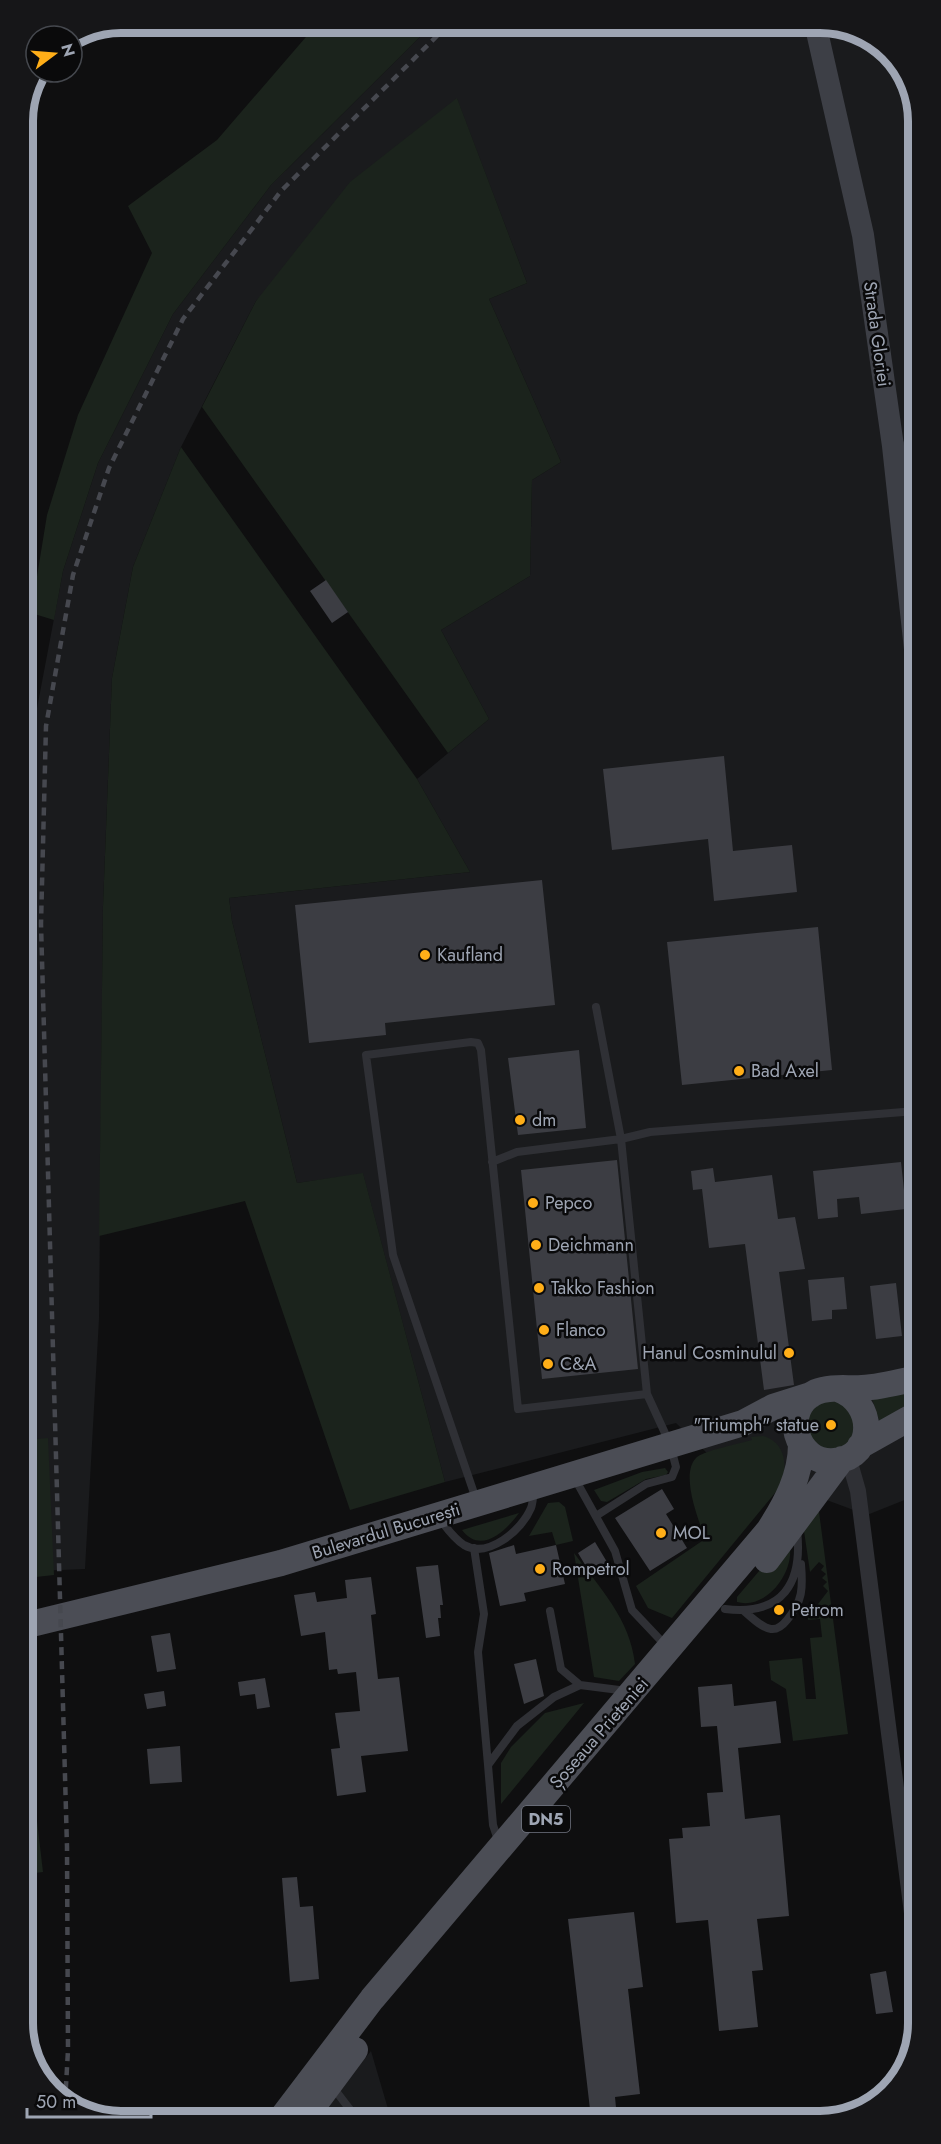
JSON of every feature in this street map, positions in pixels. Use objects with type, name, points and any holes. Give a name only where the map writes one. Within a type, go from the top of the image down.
[{"type":"main road","name":"Strada Gloriei","points":[[816,33],[861,223],[903,445],[908,530]]},
{"type":"main road","points":[[742,1423],[772,1407],[824,1390],[864,1388],[908,1380]]},
{"type":"main road","points":[[838,1389],[854,1397],[864,1412],[867,1429],[850,1454]]},
{"type":"main road","points":[[799,1440],[797,1413],[811,1395]]},
{"type":"main road","points":[[742,1423],[769,1427],[799,1440],[818,1459],[850,1454],[908,1419]]},
{"type":"main road","name":"Bulevardul București","points":[[33,1624],[281,1563],[742,1423]]},
{"type":"main road","name":"Șoseaua Prieteniei","points":[[287,2111],[372,1999],[770,1530],[797,1476],[801,1460],[799,1440]]},
{"type":"main road","name":"Șoseaua Prieteniei","points":[[310,2111],[388,2006],[734,1610],[796,1523],[850,1454]]},
{"type":"street","points":[[850,1454],[858,1491],[908,1886]]},
{"type":"lane","points":[[596,1006],[621,1139],[647,1394],[670,1444],[676,1467],[676,1474],[646,1484],[596,1515]]},
{"type":"lane","points":[[477,1503],[393,1256],[366,1054],[478,1043],[481,1050],[518,1409],[647,1394]]},
{"type":"lane","points":[[492,1162],[517,1152],[621,1139],[650,1132],[908,1112]]},
{"type":"lane","points":[[572,1474],[615,1551],[632,1610],[670,1650]]},
{"type":"lane","points":[[436,1515],[455,1538],[474,1548],[497,1543],[516,1531],[531,1509],[535,1486]]},
{"type":"lane","points":[[734,1610],[773,1629],[782,1626],[797,1608],[802,1594],[796,1523]]},
{"type":"lane","points":[[474,1548],[484,1614],[478,1652],[493,1825],[501,1847]]},
{"type":"lane","points":[[734,1610],[767,1606],[780,1595],[797,1571],[800,1553]]},
{"type":"lane","points":[[550,1611],[561,1669],[580,1685],[634,1692]]},
{"type":"lane","points":[[488,1765],[517,1726],[533,1711],[580,1685]]},
{"type":"lane","points":[[330,2084],[351,2111]]},
{"type":"shaded area","points":[[309,33],[424,33],[271,185],[173,314],[98,463],[63,571],[54,620],[33,614],[33,601],[47,515],[78,415],[152,253],[128,206],[217,140]]},
{"type":"shaded area","points":[[424,33],[826,33],[849,38],[874,51],[890,67],[899,82],[908,121],[908,1499],[867,1515],[711,1457],[676,1423],[445,1482],[363,1174],[297,1183],[232,921],[229,898],[470,872],[417,779],[489,719],[441,630],[530,576],[532,480],[561,462],[489,299],[527,283],[457,99],[256,301],[181,447],[133,567],[112,678],[103,906],[99,1319],[85,1569],[35,1571],[33,1531],[34,724],[63,571],[98,463],[173,314],[271,185]]},
{"type":"shaded area","points":[[457,98],[527,283],[489,299],[561,462],[532,480],[530,576],[441,630],[489,719],[448,753],[202,407],[256,301],[350,182]]},
{"type":"shaded area","points":[[181,447],[417,779],[470,872],[229,898],[232,921],[297,1183],[363,1173],[445,1482],[350,1510],[245,1201],[99,1236],[103,906],[112,678],[133,567]]},
{"type":"shaded area","points":[[908,1387],[908,1404],[881,1421],[872,1398]]},
{"type":"shaded area","points":[[831,1401],[848,1408],[855,1425],[848,1442],[831,1449],[814,1442],[807,1425],[814,1408]]},
{"type":"shaded area","points":[[763,1436],[771,1439],[781,1450],[784,1472],[779,1488],[672,1618],[648,1608],[636,1586],[705,1539],[692,1497],[690,1474],[692,1464],[697,1457],[708,1452],[752,1440],[751,1437]]},
{"type":"shaded area","points":[[48,1438],[54,1575],[33,1577],[33,1439]]},
{"type":"shaded area","points":[[665,1468],[668,1472],[666,1475],[646,1479],[607,1502],[601,1501],[594,1490],[642,1472]]},
{"type":"shaded area","points":[[559,1502],[565,1507],[573,1541],[556,1545],[552,1532],[529,1536],[548,1503]]},
{"type":"shaded area","points":[[818,1504],[848,1734],[793,1741],[786,1689],[771,1680],[769,1661],[802,1658],[806,1699],[816,1699],[810,1638],[822,1637],[820,1619],[808,1620],[808,1617],[828,1591],[823,1586],[827,1582],[822,1578],[826,1574],[821,1570],[824,1566],[819,1562],[810,1572],[804,1531]]},
{"type":"shaded area","points":[[519,1513],[493,1538],[477,1540],[469,1537],[462,1530]]},
{"type":"shaded area","points":[[783,1543],[790,1548],[790,1558],[787,1569],[776,1588],[758,1601],[737,1602],[737,1597]]},
{"type":"shaded area","points":[[574,1553],[612,1605],[627,1633],[635,1664],[619,1681],[594,1677]]},
{"type":"shaded area","points":[[584,1703],[501,1804],[501,1763],[511,1747],[545,1713]]},
{"type":"shaded area","points":[[33,1786],[43,1872],[33,1873]]},
{"type":"shaded area","points":[[371,2051],[389,2111],[323,2111]]},
{"type":"building","points":[[326,580],[348,612],[332,623],[310,591]]},
{"type":"building","points":[[724,756],[733,851],[792,845],[797,892],[714,901],[708,839],[612,850],[603,769]]},
{"type":"building","name":"Kaufland","points":[[542,880],[555,1005],[385,1023],[386,1035],[309,1043],[295,905]]},
{"type":"building","points":[[818,927],[832,1070],[682,1085],[667,942]]},
{"type":"building","points":[[579,1050],[586,1128],[518,1135],[508,1058]]},
{"type":"building","points":[[617,1160],[638,1369],[542,1379],[521,1170]]},
{"type":"building","points":[[901,1162],[906,1209],[861,1214],[859,1197],[837,1199],[838,1217],[818,1219],[813,1171]]},
{"type":"building","points":[[713,1168],[715,1182],[772,1175],[778,1219],[795,1217],[805,1269],[779,1272],[794,1385],[764,1390],[745,1244],[709,1248],[702,1189],[693,1190],[691,1171]]},
{"type":"building","points":[[844,1277],[847,1309],[832,1310],[832,1319],[812,1321],[808,1280]]},
{"type":"building","points":[[896,1283],[902,1336],[876,1339],[870,1286]]},
{"type":"building","name":"MOL","points":[[662,1489],[674,1509],[666,1514],[687,1548],[650,1571],[615,1518]]},
{"type":"building","points":[[595,1542],[607,1562],[590,1573],[578,1553]]},
{"type":"building","points":[[514,1545],[516,1554],[556,1545],[565,1584],[524,1593],[526,1601],[500,1606],[489,1553]]},
{"type":"building","points":[[438,1565],[443,1605],[440,1605],[441,1618],[438,1618],[440,1636],[426,1638],[416,1567]]},
{"type":"building","points":[[371,1577],[376,1614],[371,1615],[378,1679],[399,1677],[408,1751],[361,1756],[366,1792],[337,1796],[331,1749],[340,1748],[335,1713],[360,1711],[356,1672],[338,1674],[337,1669],[329,1670],[325,1632],[301,1636],[294,1595],[315,1592],[317,1602],[347,1598],[345,1580]]},
{"type":"building","points":[[170,1633],[176,1669],[157,1672],[151,1636]]},
{"type":"building","points":[[536,1659],[544,1696],[524,1704],[514,1664]]},
{"type":"building","points":[[265,1678],[270,1707],[257,1709],[255,1694],[240,1696],[238,1682]]},
{"type":"building","points":[[732,1684],[734,1706],[776,1701],[781,1743],[738,1748],[745,1819],[780,1815],[789,1916],[757,1919],[763,1970],[752,1971],[758,2027],[719,2031],[708,1920],[676,1923],[669,1839],[683,1838],[682,1828],[710,1826],[707,1793],[723,1792],[717,1726],[701,1727],[698,1687]]},
{"type":"building","points":[[164,1691],[166,1706],[147,1709],[144,1694]]},
{"type":"building","points":[[180,1746],[182,1782],[150,1784],[147,1749]]},
{"type":"building","points":[[297,1877],[300,1907],[313,1906],[319,1979],[290,1982],[282,1878]]},
{"type":"building","points":[[634,1912],[643,1987],[628,1989],[640,2094],[615,2097],[616,2111],[590,2111],[568,1919]]},
{"type":"building","points":[[886,1971],[893,2012],[876,2014],[870,1974]]},
{"type":"railway","points":[[66,2092],[68,2050],[67,1847],[41,924],[46,726],[73,575],[109,468],[183,319],[281,191],[440,33]]},
{"type":"place","name":"Kaufland","points":[[425,955]]},
{"type":"place","name":"Bad Axel","points":[[739,1071]]},
{"type":"place","name":"dm","points":[[520,1120]]},
{"type":"place","name":"Pepco","points":[[533,1203]]},
{"type":"place","name":"Deichmann","points":[[536,1245]]},
{"type":"place","name":"Takko Fashion","points":[[539,1288]]},
{"type":"place","name":"Flanco","points":[[544,1330]]},
{"type":"place","name":"Hanul Cosminulul","points":[[789,1353]]},
{"type":"place","name":"C&A","points":[[548,1364]]},
{"type":"place","name":"\"Triumph\" statue","points":[[831,1425]]},
{"type":"place","name":"MOL","points":[[661,1533]]},
{"type":"place","name":"Rompetrol","points":[[540,1569]]},
{"type":"place","name":"Petrom","points":[[779,1610]]}]
